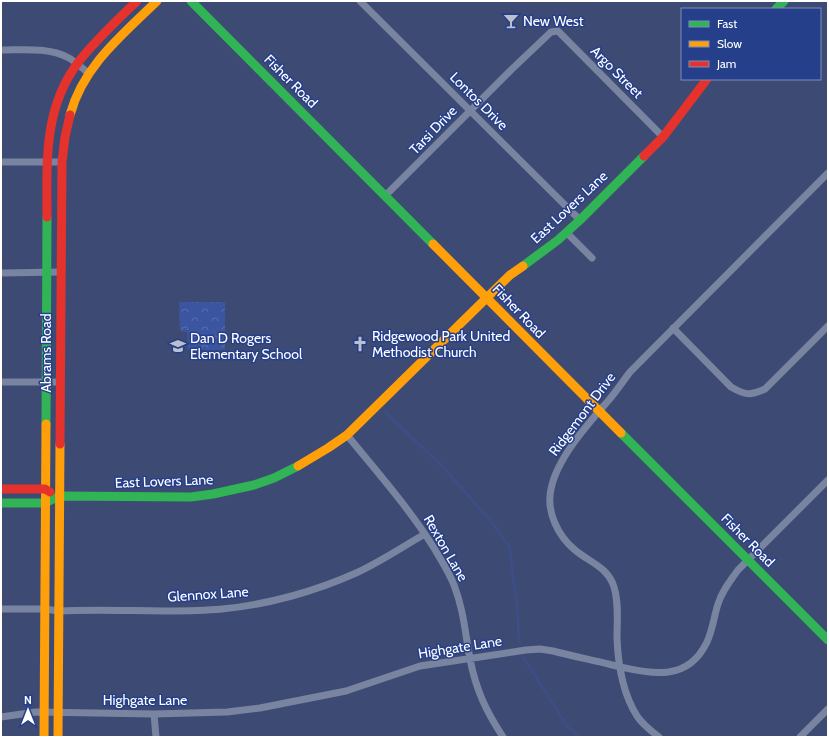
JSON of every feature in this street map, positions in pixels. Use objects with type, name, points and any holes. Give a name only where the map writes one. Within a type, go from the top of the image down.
[{"type":"street","name":"Abrams Road","points":[[44,737],[46,273],[47,162],[49,137],[54,110],[61,90],[76,64],[86,51],[137,1]]},
{"type":"street","name":"Abrams Road","points":[[58,737],[62,162],[64,140],[69,116],[76,95],[88,73],[106,52],[157,1]]},
{"type":"street","name":"Fisher Road","points":[[191,1],[748,560],[827,636]]},
{"type":"street","name":"Lontos Drive","points":[[360,1],[580,220]]},
{"type":"street","name":"Argo Street","points":[[551,32],[558,31],[663,137]]},
{"type":"street","name":"Tarsi Drive","points":[[385,196],[470,110],[551,32]]},
{"type":"street","points":[[1,50],[37,50],[54,52],[69,58],[88,73]]},
{"type":"street","name":"East Lovers Lane","points":[[1,489],[45,489],[59,496],[190,497],[222,493],[256,485],[277,478],[326,451],[347,435],[510,275],[546,250],[567,233],[663,137],[706,80]]},
{"type":"street","points":[[54,110],[69,116]]},
{"type":"street","points":[[1,162],[62,162]]},
{"type":"street","name":"Ridgemont Drive","points":[[659,737],[647,728],[638,717],[630,703],[623,682],[617,651],[618,611],[614,586],[609,577],[600,567],[576,551],[565,540],[556,526],[550,499],[551,488],[555,475],[563,459],[590,421],[630,372],[828,173]]},
{"type":"street","points":[[567,233],[592,258]]},
{"type":"street","points":[[1,273],[61,272]]},
{"type":"street","points":[[673,328],[732,387],[743,394],[755,394],[765,389],[779,376],[828,326]]},
{"type":"street","points":[[1,382],[60,382]]},
{"type":"street","name":"Rexton Lane","points":[[347,435],[410,513],[425,534],[454,584],[465,620],[470,659],[482,703],[502,737]]},
{"type":"street","name":"Highgate Lane","points":[[1,717],[44,712],[154,714],[227,712],[260,708],[346,692],[420,666],[540,649],[645,672],[668,673],[686,666],[700,654],[708,640],[723,591],[738,570],[828,480]]},
{"type":"street","name":"East Lovers Lane","points":[[1,503],[45,503],[59,496]]},
{"type":"street","name":"Glennox Lane","points":[[1,609],[44,609],[59,611],[194,610],[222,609],[250,605],[327,585],[358,572],[425,534]]},
{"type":"street","points":[[800,737],[828,709]]},
{"type":"street","points":[[154,714],[156,737]]},
{"type":"green space","points":[[179,302],[225,302],[225,350],[188,350],[187,332],[180,331]]},
{"type":"waterway","points":[[385,412],[443,467],[494,525],[509,546],[517,604],[519,642]]},
{"type":"waterway","points":[[524,658],[567,726],[579,737]]},
{"type":"traffic: fast","points":[[191,1],[433,244]]},
{"type":"traffic: fast","points":[[777,8],[784,1]]},
{"type":"traffic: fast","points":[[523,266],[558,240],[644,156]]},
{"type":"traffic: fast","points":[[46,424],[47,217]]},
{"type":"traffic: fast","points":[[621,433],[828,640]]},
{"type":"traffic: fast","points":[[1,503],[45,503],[59,496],[191,497],[254,485],[274,478],[298,466]]},
{"type":"traffic: slow","points":[[70,115],[76,97],[94,66],[118,39],[157,1]]},
{"type":"traffic: slow","points":[[433,244],[621,433]]},
{"type":"traffic: slow","points":[[298,466],[347,435],[510,275],[523,266]]},
{"type":"traffic: slow","points":[[44,737],[46,424]]},
{"type":"traffic: slow","points":[[58,737],[60,444]]},
{"type":"traffic: jam","points":[[47,217],[48,155],[53,116],[59,96],[68,78],[80,60],[100,37],[137,1]]},
{"type":"traffic: jam","points":[[644,156],[663,137],[706,80]]},
{"type":"traffic: jam","points":[[60,444],[62,162],[65,137],[70,115]]},
{"type":"traffic: jam","points":[[1,489],[45,489],[50,492]]},
{"type":"place","name":"New West","points":[[511,21]]},
{"type":"place","name":"Ridgewood Park United Methodist Church","points":[[360,344]]},
{"type":"place","name":"Dan D Rogers Elementary School","points":[[178,346]]}]
